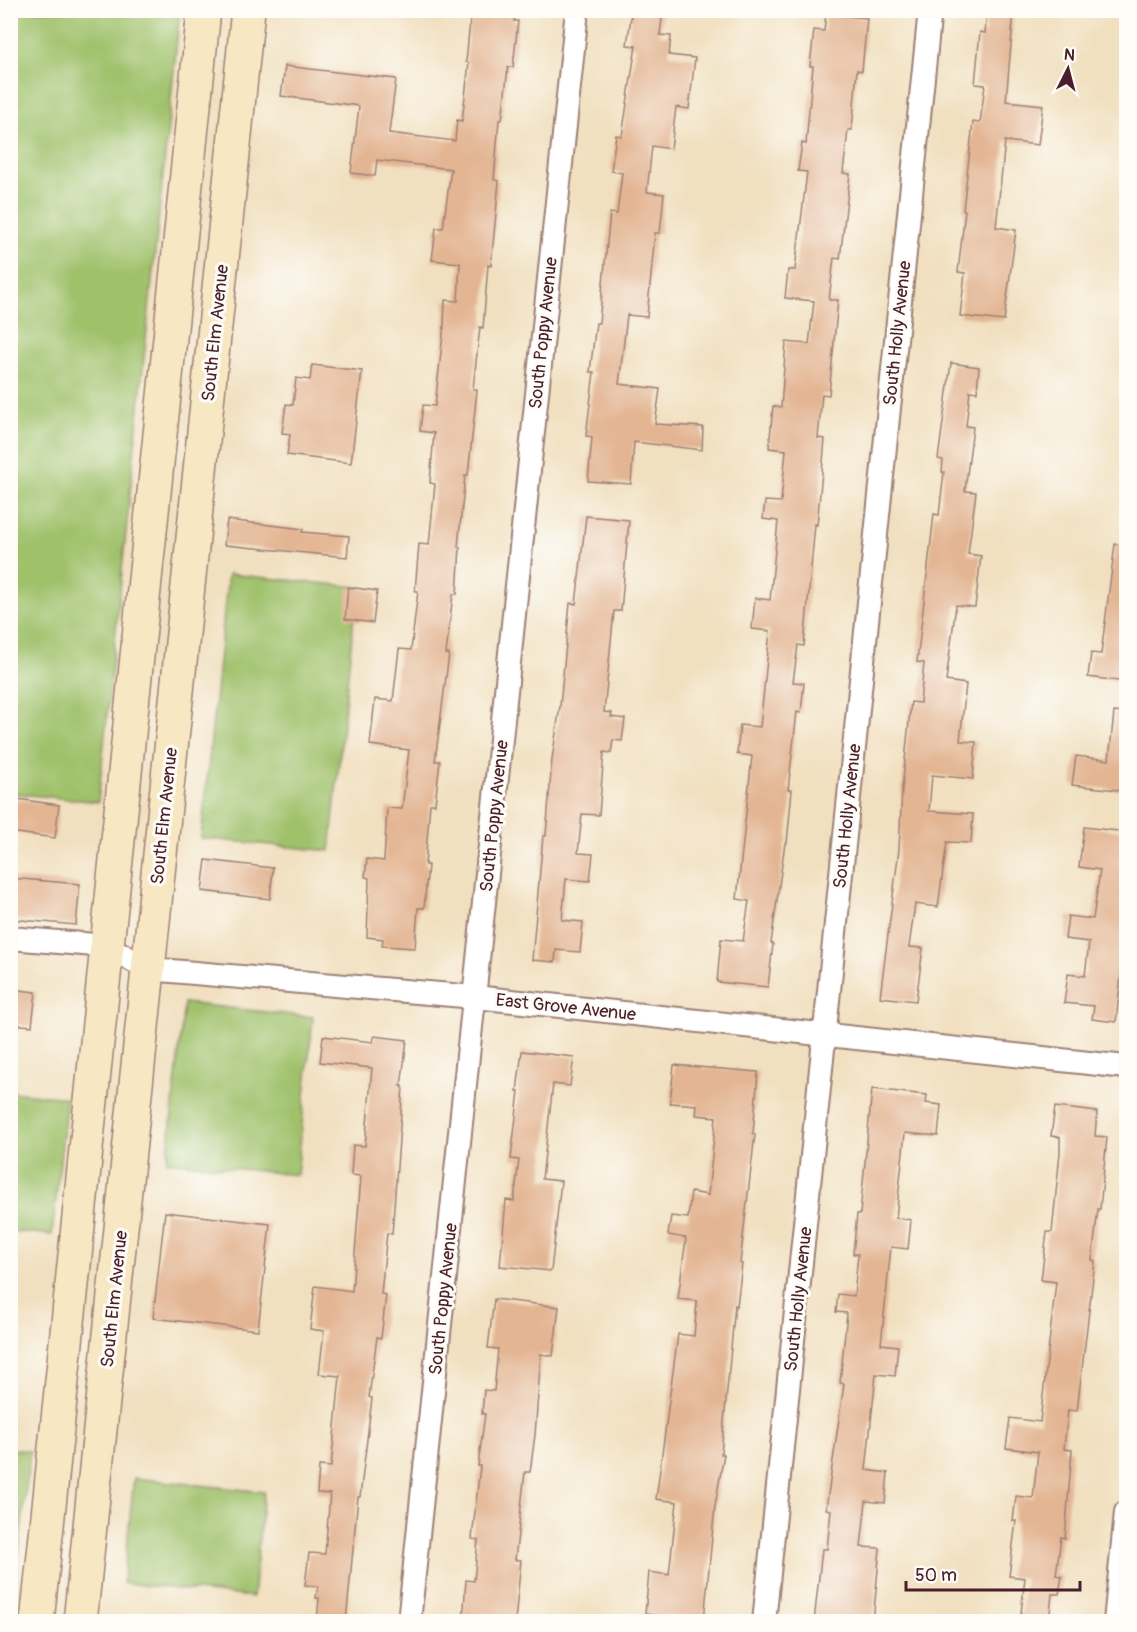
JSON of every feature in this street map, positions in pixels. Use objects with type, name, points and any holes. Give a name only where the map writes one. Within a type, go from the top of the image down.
[{"type":"main road","points":[[37,1622],[204,10]]},
{"type":"main road","name":"South Elm Avenue","points":[[80,1622],[248,10]]},
{"type":"street","name":"South Poppy Avenue","points":[[409,1622],[577,10]]},
{"type":"street","name":"South Holly Avenue","points":[[764,1622],[930,10]]},
{"type":"street","name":"East Grove Avenue","points":[[10,938],[107,946],[148,969],[475,997],[1126,1066]]},
{"type":"street","points":[[1115,1622],[1126,1512]]},
{"type":"green space","points":[[10,11],[180,11],[98,802],[11,793]]},
{"type":"green space","points":[[228,574],[357,587],[330,851],[201,838]]},
{"type":"green space","points":[[184,1003],[313,1017],[297,1175],[167,1161]]},
{"type":"green space","points":[[11,1092],[67,1098],[52,1235],[11,1231]]},
{"type":"green space","points":[[11,1449],[30,1451],[11,1622],[10,1621]]},
{"type":"green space","points":[[134,1478],[264,1492],[253,1597],[123,1583]]},
{"type":"building","points":[[471,10],[515,10],[514,21],[518,21],[513,67],[508,67],[502,120],[499,120],[494,180],[499,181],[491,266],[488,265],[483,328],[480,327],[473,389],[477,390],[468,475],[465,475],[458,547],[460,547],[457,594],[453,594],[446,654],[449,654],[435,761],[440,761],[435,804],[430,804],[424,908],[418,908],[415,948],[382,946],[383,939],[367,937],[369,878],[365,877],[367,859],[384,861],[387,808],[402,809],[409,750],[370,745],[375,699],[393,701],[399,649],[411,650],[418,591],[415,591],[419,544],[429,545],[435,484],[430,483],[434,433],[420,431],[423,405],[435,406],[445,300],[458,301],[460,263],[432,260],[436,228],[443,228],[451,169],[377,160],[375,176],[351,173],[359,106],[281,96],[285,66],[396,79],[389,133],[455,141],[457,120],[462,121],[469,63],[466,62]]},
{"type":"building","points":[[632,10],[663,10],[660,35],[671,36],[669,55],[695,58],[689,109],[676,107],[671,149],[652,146],[647,192],[664,194],[660,233],[655,233],[647,317],[627,315],[619,384],[660,389],[655,424],[703,427],[702,450],[634,442],[631,484],[588,481],[592,437],[586,436],[594,372],[590,372],[596,323],[599,323],[610,213],[617,214],[622,173],[611,171],[616,135],[622,136],[636,46],[627,45]]},
{"type":"building","points":[[987,10],[1014,10],[1006,101],[1043,105],[1038,145],[1005,141],[996,227],[1016,230],[1004,321],[960,316],[965,273],[958,272],[965,210],[963,210],[973,122],[980,123],[985,85],[975,84],[980,32],[985,33]]},
{"type":"building","points":[[826,14],[867,18],[862,71],[857,70],[852,130],[848,130],[843,173],[850,174],[840,259],[834,258],[829,300],[838,300],[829,395],[822,394],[818,438],[825,439],[817,525],[815,524],[804,646],[798,645],[793,682],[804,683],[801,713],[797,712],[788,790],[792,790],[787,843],[785,843],[771,943],[773,944],[768,987],[717,982],[721,939],[743,941],[749,901],[737,899],[752,756],[737,754],[740,725],[760,727],[770,631],[752,629],[755,598],[770,600],[778,521],[763,519],[765,501],[781,502],[786,450],[769,448],[773,406],[781,407],[786,342],[809,344],[814,301],[785,298],[788,270],[795,270],[807,172],[798,171],[802,143],[806,144],[814,30],[824,31]]},
{"type":"building","points":[[951,363],[979,367],[977,392],[970,391],[966,426],[973,427],[965,491],[976,492],[968,554],[981,556],[975,607],[956,605],[946,681],[966,684],[960,741],[976,742],[973,779],[932,775],[929,811],[973,814],[971,843],[947,842],[938,907],[915,904],[909,947],[923,948],[916,1001],[880,997],[899,849],[902,789],[911,702],[920,703],[924,663],[917,662],[934,514],[939,515],[944,472],[942,472],[943,460],[938,459]]},
{"type":"building","points":[[312,365],[362,371],[351,463],[287,455],[290,434],[282,433],[286,404],[293,405],[296,378],[310,380]]},
{"type":"building","points":[[586,516],[629,520],[621,611],[614,611],[604,712],[612,713],[611,717],[625,719],[622,741],[613,740],[611,753],[604,752],[599,815],[582,814],[578,853],[593,854],[590,881],[566,879],[562,920],[583,922],[580,952],[556,950],[555,962],[532,960],[543,836],[546,836],[552,759],[560,706],[570,603],[576,604]]},
{"type":"building","points":[[227,520],[303,529],[302,532],[349,536],[347,557],[224,545]]},
{"type":"building","points":[[1115,544],[1126,545],[1126,682],[1088,677],[1091,653],[1101,654]]},
{"type":"building","points":[[348,587],[377,591],[373,623],[345,619]]},
{"type":"building","points":[[1114,712],[1126,713],[1126,791],[1072,785],[1076,756],[1109,760]]},
{"type":"building","points":[[10,798],[59,805],[55,838],[10,832]]},
{"type":"building","points":[[1084,827],[1126,832],[1126,882],[1122,915],[1126,916],[1126,930],[1116,1022],[1092,1019],[1094,1006],[1064,1003],[1068,974],[1085,976],[1089,942],[1065,939],[1068,916],[1093,919],[1100,870],[1079,867]]},
{"type":"building","points":[[206,860],[273,868],[270,899],[202,891]]},
{"type":"building","points":[[10,878],[80,884],[76,925],[10,919]]},
{"type":"building","points":[[10,989],[36,992],[32,1026],[10,1024]]},
{"type":"building","points":[[323,1036],[373,1042],[374,1036],[407,1040],[401,1086],[403,1086],[392,1234],[387,1233],[381,1294],[386,1295],[381,1338],[377,1337],[369,1397],[372,1398],[360,1497],[358,1497],[346,1622],[317,1622],[318,1586],[305,1585],[309,1553],[325,1554],[330,1494],[317,1493],[319,1466],[331,1467],[340,1376],[319,1374],[324,1331],[310,1329],[315,1286],[352,1291],[361,1176],[351,1175],[353,1145],[365,1146],[372,1068],[320,1062]]},
{"type":"building","points":[[522,1051],[574,1057],[570,1086],[553,1084],[542,1179],[561,1181],[551,1271],[500,1266],[506,1200],[514,1201],[519,1160],[511,1159]]},
{"type":"building","points":[[674,1065],[758,1072],[753,1134],[755,1134],[737,1306],[735,1305],[721,1454],[724,1454],[715,1506],[704,1620],[645,1614],[649,1572],[669,1575],[677,1502],[656,1499],[678,1334],[694,1336],[697,1301],[678,1299],[686,1238],[668,1235],[671,1216],[688,1218],[691,1192],[708,1195],[716,1117],[696,1115],[697,1105],[670,1103]]},
{"type":"building","points":[[872,1089],[927,1095],[926,1103],[941,1105],[938,1136],[905,1133],[896,1218],[911,1220],[908,1249],[891,1247],[881,1344],[898,1346],[895,1376],[876,1374],[866,1470],[888,1473],[885,1503],[866,1501],[861,1547],[880,1548],[873,1622],[814,1622],[822,1549],[827,1549],[831,1510],[826,1509],[844,1384],[840,1383],[847,1313],[836,1312],[838,1294],[854,1296],[858,1254],[853,1254],[857,1214],[860,1214]]},
{"type":"building","points":[[1055,1107],[1097,1112],[1095,1136],[1107,1137],[1077,1411],[1068,1410],[1064,1449],[1072,1450],[1065,1538],[1061,1537],[1056,1575],[1062,1576],[1059,1594],[1052,1594],[1049,1622],[1020,1622],[1025,1578],[1009,1576],[1016,1521],[1013,1521],[1016,1496],[1033,1498],[1038,1452],[1006,1448],[1010,1418],[1040,1422],[1056,1282],[1041,1280],[1047,1232],[1052,1232],[1060,1153],[1060,1137],[1051,1136]]},
{"type":"building","points":[[165,1212],[270,1224],[258,1330],[153,1318]]},
{"type":"building","points":[[494,1299],[559,1307],[553,1356],[541,1354],[535,1435],[530,1472],[525,1472],[515,1560],[521,1560],[515,1622],[463,1622],[466,1580],[474,1581],[478,1540],[472,1539],[485,1414],[482,1414],[484,1390],[494,1391],[498,1349],[488,1348]]}]
